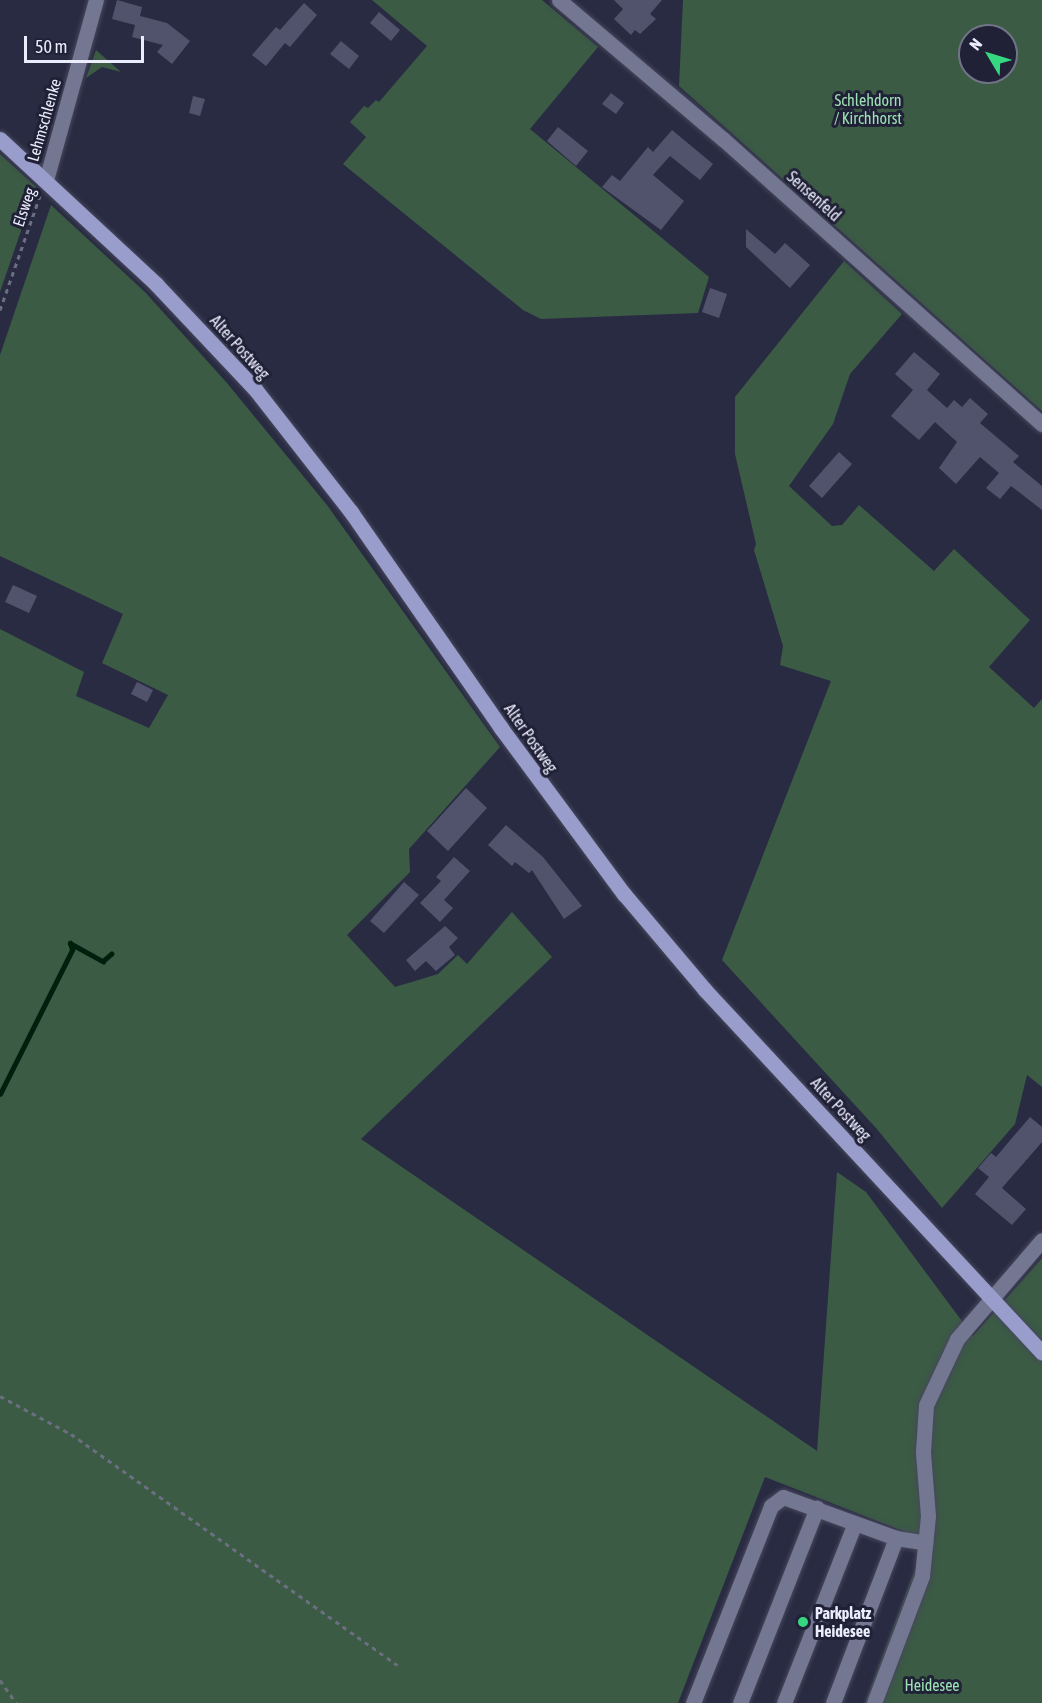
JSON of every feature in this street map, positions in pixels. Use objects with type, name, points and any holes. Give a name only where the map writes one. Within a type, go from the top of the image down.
[{"type":"main road","name":"Alter Postweg","points":[[0,139],[156,284],[255,389],[351,512],[501,728],[624,894],[705,990],[1042,1353]]},
{"type":"street","name":"Lehmschlenke","points":[[46,180],[96,0]]},
{"type":"street","name":"Sensenfeld","points":[[559,0],[723,139],[1042,423]]},
{"type":"street","points":[[874,1703],[922,1576],[926,1543],[923,1452],[926,1405],[957,1339],[1042,1240]]},
{"type":"street","points":[[695,1702],[771,1506],[783,1497],[896,1538],[926,1543]]},
{"type":"street","points":[[741,1703],[817,1508]]},
{"type":"street","points":[[784,1703],[855,1523]]},
{"type":"street","points":[[833,1703],[896,1538]]},
{"type":"path","name":"Elsweg","points":[[0,310],[46,180]]},
{"type":"path","points":[[0,1396],[81,1440],[397,1665]]},
{"type":"path","points":[[0,1680],[16,1703]]},
{"type":"green space","points":[[372,0],[542,0],[598,47],[530,129],[709,277],[698,313],[541,319],[523,310],[343,164],[366,137],[350,122],[364,106],[368,108],[376,100],[379,102],[427,46]]},
{"type":"green space","name":"Schlehdorn / Kirchhorst","points":[[683,0],[1042,0],[1042,411],[679,86]]},
{"type":"green space","points":[[96,50],[121,72],[102,67],[86,78]]},
{"type":"green space","points":[[0,154],[36,187],[0,292]]},
{"type":"green space","name":"Heidesee","points":[[51,205],[145,292],[227,383],[327,505],[500,747],[409,849],[410,872],[347,935],[395,987],[438,974],[458,955],[467,964],[512,912],[552,957],[361,1139],[817,1451],[837,1172],[866,1192],[973,1336],[1042,1258],[1042,1703],[865,1703],[926,1540],[765,1477],[678,1703],[0,1703],[0,629],[84,672],[76,696],[149,728],[168,695],[102,663],[123,614],[0,556],[0,355]]},
{"type":"green space","points":[[844,261],[902,314],[850,374],[833,424],[789,486],[832,526],[842,525],[859,505],[934,571],[954,549],[1030,620],[989,667],[1034,708],[1042,699],[1042,1087],[1027,1075],[1015,1124],[942,1208],[876,1128],[722,960],[831,681],[780,665],[783,646],[754,550],[756,544],[735,454],[735,397]]},
{"type":"building","points":[[117,0],[142,7],[140,16],[167,23],[190,41],[172,64],[157,52],[163,45],[132,37],[135,25],[112,19]]},
{"type":"building","points":[[614,0],[662,0],[650,14],[656,19],[640,34],[635,30],[631,35],[614,19],[623,9]]},
{"type":"building","points":[[304,3],[317,15],[290,47],[285,43],[266,66],[252,55],[276,27],[280,30]]},
{"type":"building","points":[[379,12],[400,30],[391,41],[370,23]]},
{"type":"building","points":[[341,41],[359,56],[349,69],[330,54]]},
{"type":"building","points":[[611,93],[624,103],[616,114],[602,104]]},
{"type":"building","points":[[193,96],[205,99],[200,116],[189,113]]},
{"type":"building","points":[[558,127],[588,151],[576,166],[547,141]]},
{"type":"building","points":[[672,130],[713,164],[700,180],[670,156],[653,175],[684,201],[661,230],[602,187],[612,175],[620,181],[648,147],[653,152]]},
{"type":"building","points":[[746,229],[775,254],[785,243],[810,265],[790,288],[746,247]]},
{"type":"building","points":[[710,288],[727,294],[719,318],[702,312]]},
{"type":"building","points":[[914,352],[940,374],[927,390],[947,408],[954,400],[962,407],[970,398],[988,414],[980,423],[1019,456],[1013,462],[1042,486],[1042,510],[1011,486],[1000,499],[986,488],[999,473],[980,457],[956,484],[939,468],[957,442],[935,422],[919,440],[891,416],[913,390],[895,374]]},
{"type":"building","points":[[839,452],[852,464],[822,498],[809,486]]},
{"type":"building","points":[[13,585],[37,596],[29,613],[5,602]]},
{"type":"building","points":[[137,682],[153,690],[147,702],[131,694]]},
{"type":"building","points":[[466,788],[487,808],[448,851],[427,831]]},
{"type":"building","points":[[506,825],[543,857],[582,906],[564,919],[532,870],[529,873],[515,862],[512,866],[488,845]]},
{"type":"building","points":[[454,857],[470,871],[444,900],[453,908],[440,922],[420,903],[441,881],[436,877]]},
{"type":"building","points":[[404,882],[419,895],[384,933],[370,921]]},
{"type":"building","points":[[445,926],[458,938],[449,947],[455,955],[436,971],[426,961],[415,971],[406,960]]},
{"type":"building","points":[[1030,1117],[1042,1127],[1042,1142],[1002,1188],[1026,1209],[1012,1225],[975,1194],[989,1177],[978,1168],[991,1153],[996,1157]]},
{"type":"waterway","points":[[0,1094],[72,950],[70,943],[103,961],[111,954]]},
{"type":"place","name":"Parkplatz Heidesee","points":[[803,1622]]}]
